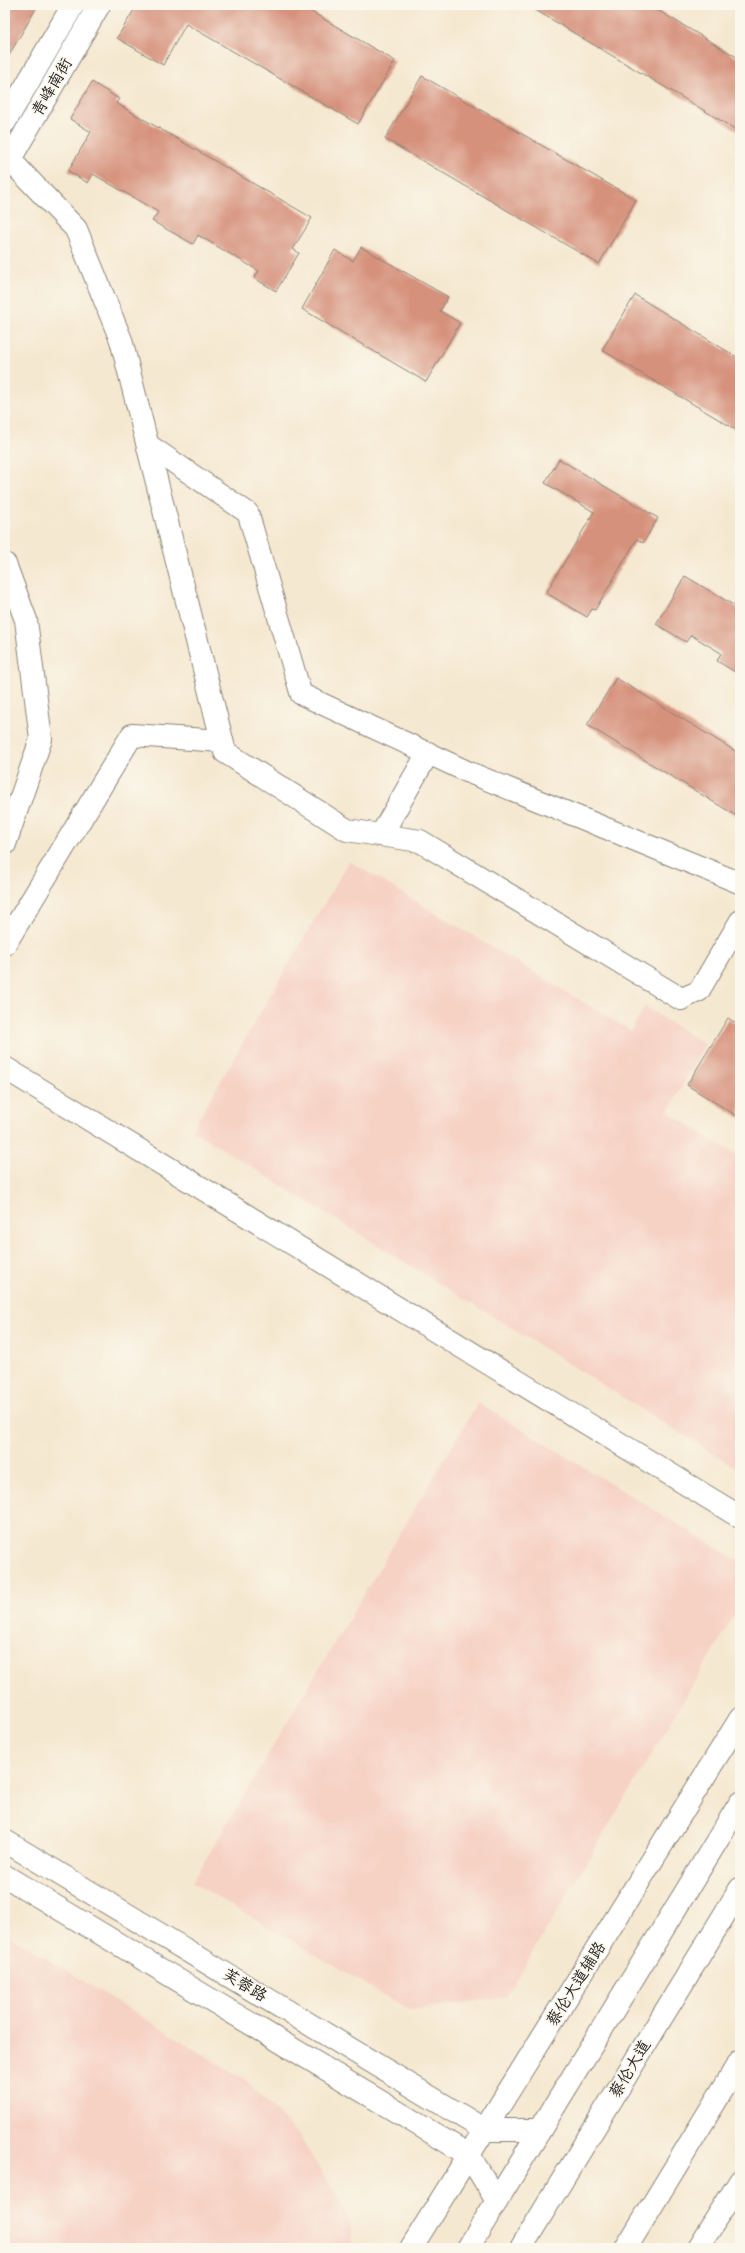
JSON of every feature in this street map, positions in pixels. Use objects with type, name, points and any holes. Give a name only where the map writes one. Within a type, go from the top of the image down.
[{"type":"main road","name":"青峰南街","points":[[5,122],[73,5]]},
{"type":"main road","name":"青峰南街","points":[[7,164],[99,5]]},
{"type":"main road","points":[[7,164],[76,229],[121,340],[225,752],[347,830],[420,841],[681,1000]]},
{"type":"main road","points":[[5,564],[26,620],[41,739],[5,844]]},
{"type":"main road","points":[[5,944],[132,735],[222,741]]},
{"type":"main road","points":[[381,836],[428,753]]},
{"type":"main road","points":[[5,1068],[740,1517]]},
{"type":"main road","name":"蔡伦大道辅路","points":[[411,2248],[740,1719]]},
{"type":"main road","points":[[468,2248],[740,1804]]},
{"type":"main road","name":"芙蓉路","points":[[5,1841],[485,2130]]},
{"type":"main road","name":"芙蓉路","points":[[5,1876],[469,2156]]},
{"type":"main road","name":"蔡伦大道","points":[[521,2248],[740,1890]]},
{"type":"main road","points":[[626,2248],[740,2061]]},
{"type":"main road","points":[[485,2130],[540,2130]]},
{"type":"main road","points":[[469,2156],[497,2201]]},
{"type":"main road","points":[[698,2248],[740,2181]]},
{"type":"lane","points":[[147,444],[248,513],[301,694],[428,753],[740,883]]},
{"type":"lane","points":[[681,1000],[699,991],[740,920]]},
{"type":"shaded area","points":[[349,861],[631,1031],[645,1007],[705,1044],[668,1112],[740,1157],[740,1470],[192,1130]]},
{"type":"shaded area","points":[[478,1403],[740,1562],[740,1606],[506,1997],[409,2010],[192,1882]]},
{"type":"shaded area","points":[[5,1933],[247,2081],[299,2136],[348,2213],[354,2245],[353,2248],[5,2248]]},
{"type":"building","points":[[5,5],[38,5],[5,62]]},
{"type":"building","points":[[137,5],[300,5],[395,61],[358,124],[186,24],[163,65],[117,38]]},
{"type":"building","points":[[536,5],[649,5],[740,59],[740,132],[534,9]]},
{"type":"building","points":[[422,76],[636,200],[599,264],[385,139]]},
{"type":"building","points":[[92,82],[119,99],[116,103],[312,218],[293,249],[299,253],[276,291],[254,278],[259,271],[198,235],[193,244],[152,221],[158,212],[93,174],[88,183],[68,171],[91,132],[70,119]]},
{"type":"building","points":[[361,247],[448,297],[440,311],[460,323],[426,382],[302,309],[335,250],[353,261]]},
{"type":"building","points":[[635,295],[740,359],[740,432],[602,350]]},
{"type":"building","points":[[559,459],[658,518],[643,543],[637,539],[595,610],[592,609],[587,617],[546,593],[594,512],[545,483]]},
{"type":"building","points":[[685,576],[740,609],[740,675],[717,661],[721,653],[691,635],[686,642],[656,624]]},
{"type":"building","points":[[616,678],[740,754],[740,818],[587,725]]},
{"type":"building","points":[[728,1018],[740,1026],[740,1118],[687,1085]]}]
